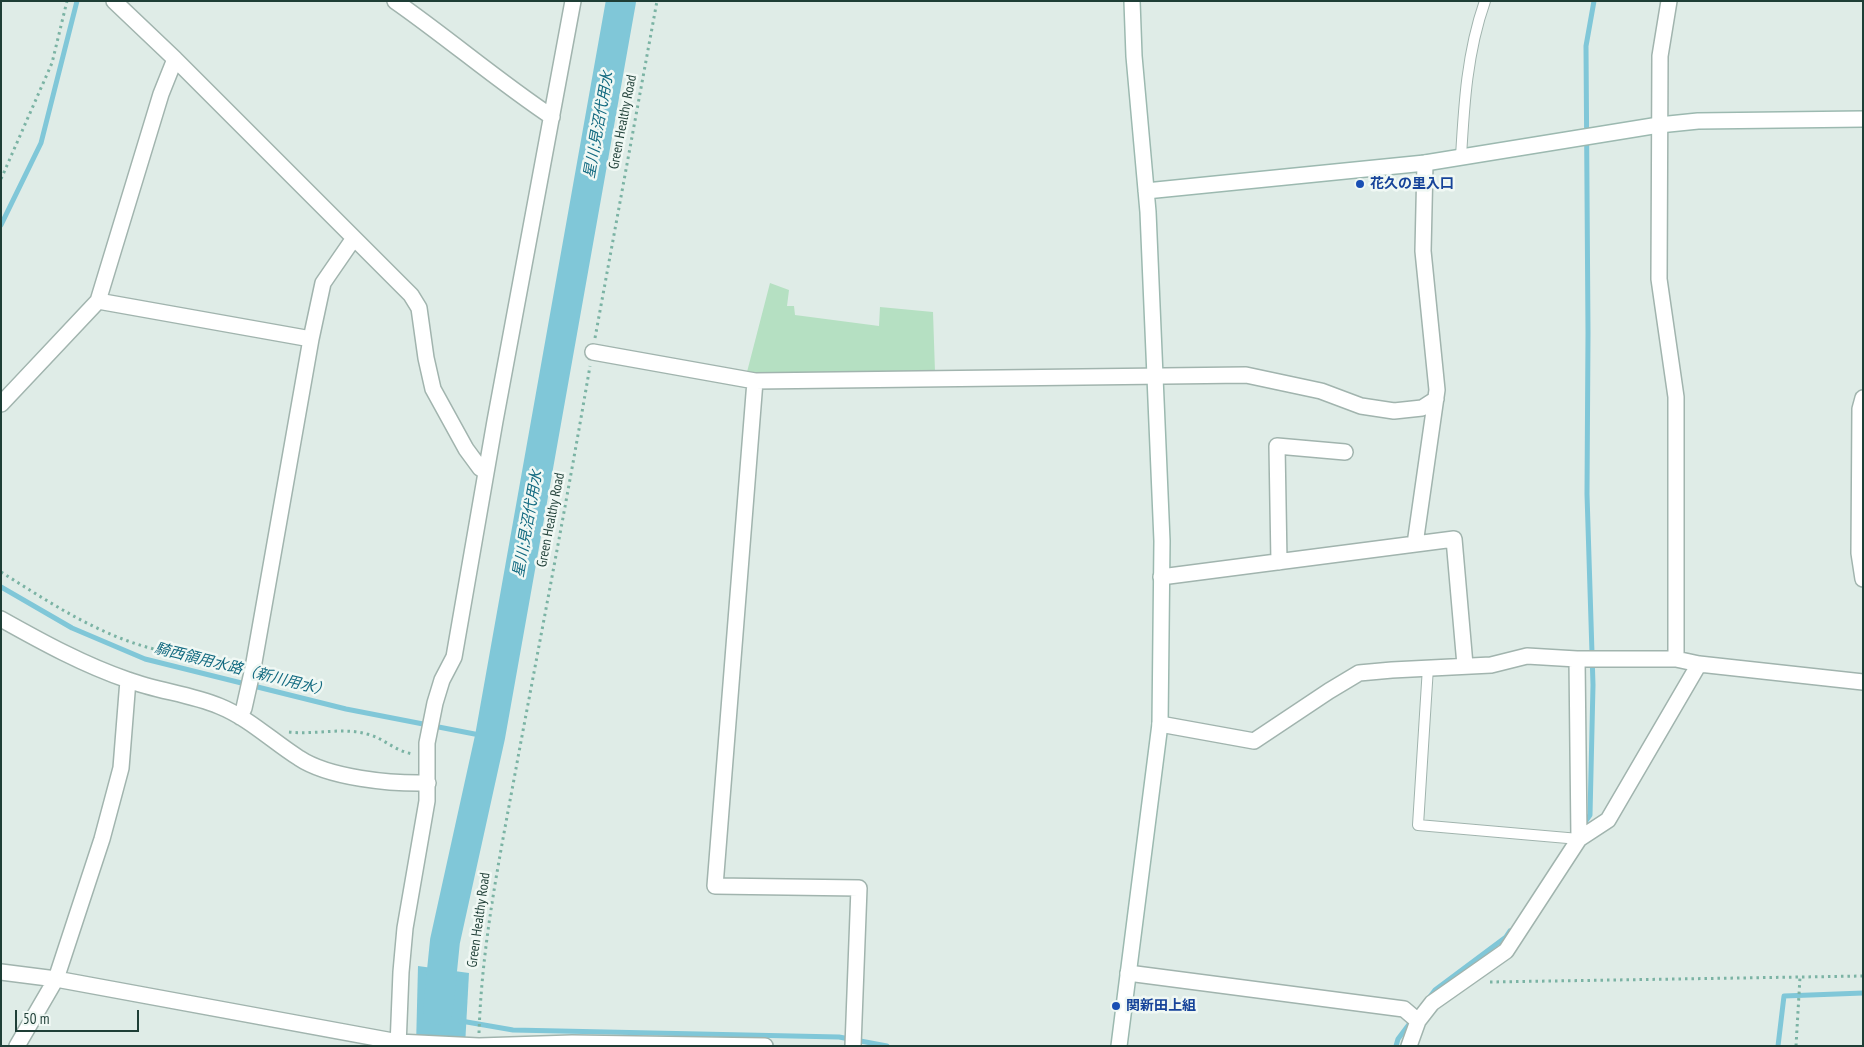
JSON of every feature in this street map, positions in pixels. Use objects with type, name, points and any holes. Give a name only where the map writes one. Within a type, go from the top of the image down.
[{"type":"street","points":[[114,1],[175,59],[411,295],[419,308],[426,358],[433,389],[466,449],[480,468],[486,472]]},
{"type":"street","points":[[395,1],[436,30],[514,92],[552,117]]},
{"type":"street","points":[[402,1044],[401,972],[406,928],[427,801],[427,743],[442,680],[454,657],[486,472],[574,1]]},
{"type":"street","points":[[1120,1046],[1160,724],[1162,541],[1146,191],[1134,56],[1132,1]]},
{"type":"street","points":[[1669,1],[1660,56],[1659,279],[1676,397],[1676,659]]},
{"type":"street","points":[[1,404],[98,301],[161,94],[175,59]]},
{"type":"street","points":[[1146,191],[1425,163],[1698,121],[1863,119]]},
{"type":"street","points":[[1415,544],[1437,390],[1422,251],[1425,163]]},
{"type":"street","points":[[240,717],[246,699],[249,671],[310,339],[323,283],[354,238]]},
{"type":"street","points":[[98,301],[310,339]]},
{"type":"street","points":[[593,352],[755,381],[1246,375],[1321,391],[1361,406],[1394,411],[1422,408],[1436,399]]},
{"type":"street","points":[[755,381],[715,886],[859,888],[853,1046]]},
{"type":"street","points":[[1863,398],[1860,409],[1859,553],[1863,578]]},
{"type":"street","points":[[1279,562],[1277,446],[1345,452]]},
{"type":"street","points":[[1161,577],[1454,539],[1465,665]]},
{"type":"street","points":[[1,619],[43,643],[128,680],[218,706],[240,717],[300,760],[329,772],[413,783],[428,782]]},
{"type":"street","points":[[1160,724],[1254,741],[1359,673],[1428,667],[1491,665],[1527,656],[1577,659],[1676,659],[1699,664],[1863,682]]},
{"type":"street","points":[[1577,659],[1579,839]]},
{"type":"street","points":[[1409,1046],[1418,1021],[1432,1003],[1506,951],[1579,839],[1608,820],[1699,664]]},
{"type":"street","points":[[17,1046],[56,978],[102,839],[121,768],[128,680]]},
{"type":"street","points":[[1,972],[56,978],[402,1044],[572,1043],[765,1046]]},
{"type":"street","points":[[1128,973],[1404,1009],[1418,1021]]},
{"type":"lane","points":[[1461,157],[1468,66],[1477,25],[1485,1]]},
{"type":"lane","points":[[1428,667],[1418,825],[1579,839]]},
{"type":"path","points":[[1,179],[52,63],[67,1]]},
{"type":"path","name":"Green Healthy Road","points":[[475,1045],[490,908],[557,545],[579,440],[593,352],[657,1]]},
{"type":"path","points":[[1,572],[65,612],[117,637],[154,649],[249,671]]},
{"type":"path","points":[[285,732],[302,734],[351,731],[377,738],[398,751],[416,754]]},
{"type":"path","points":[[1489,982],[1863,976]]},
{"type":"path","points":[[1796,1046],[1800,977]]},
{"type":"green space","points":[[770,283],[789,290],[787,306],[794,306],[795,315],[879,326],[880,307],[933,312],[935,372],[747,372]]},
{"type":"water","points":[[418,966],[469,973],[465,1046],[416,1046]]},
{"type":"waterway","points":[[1,225],[41,143],[77,1]]},
{"type":"waterway","name":"星川;見沼代用水","points":[[438,1010],[445,941],[490,737],[621,1]]},
{"type":"waterway","points":[[1583,825],[1590,815],[1593,685],[1587,494],[1586,46],[1594,1]]},
{"type":"waterway","name":"騎西領用水路（新川用水）","points":[[1,587],[72,628],[145,659],[346,709],[490,737]]},
{"type":"waterway","points":[[1429,998],[1435,990],[1506,937],[1510,931]]},
{"type":"waterway","points":[[1778,1046],[1784,996],[1863,993]]},
{"type":"waterway","points":[[1396,1046],[1398,1039],[1413,1019]]},
{"type":"waterway","points":[[461,1021],[513,1030],[839,1037],[887,1046]]},
{"type":"place","name":"花久の里入口","points":[[1360,184]]},
{"type":"place","name":"関新田上組","points":[[1116,1006]]}]
